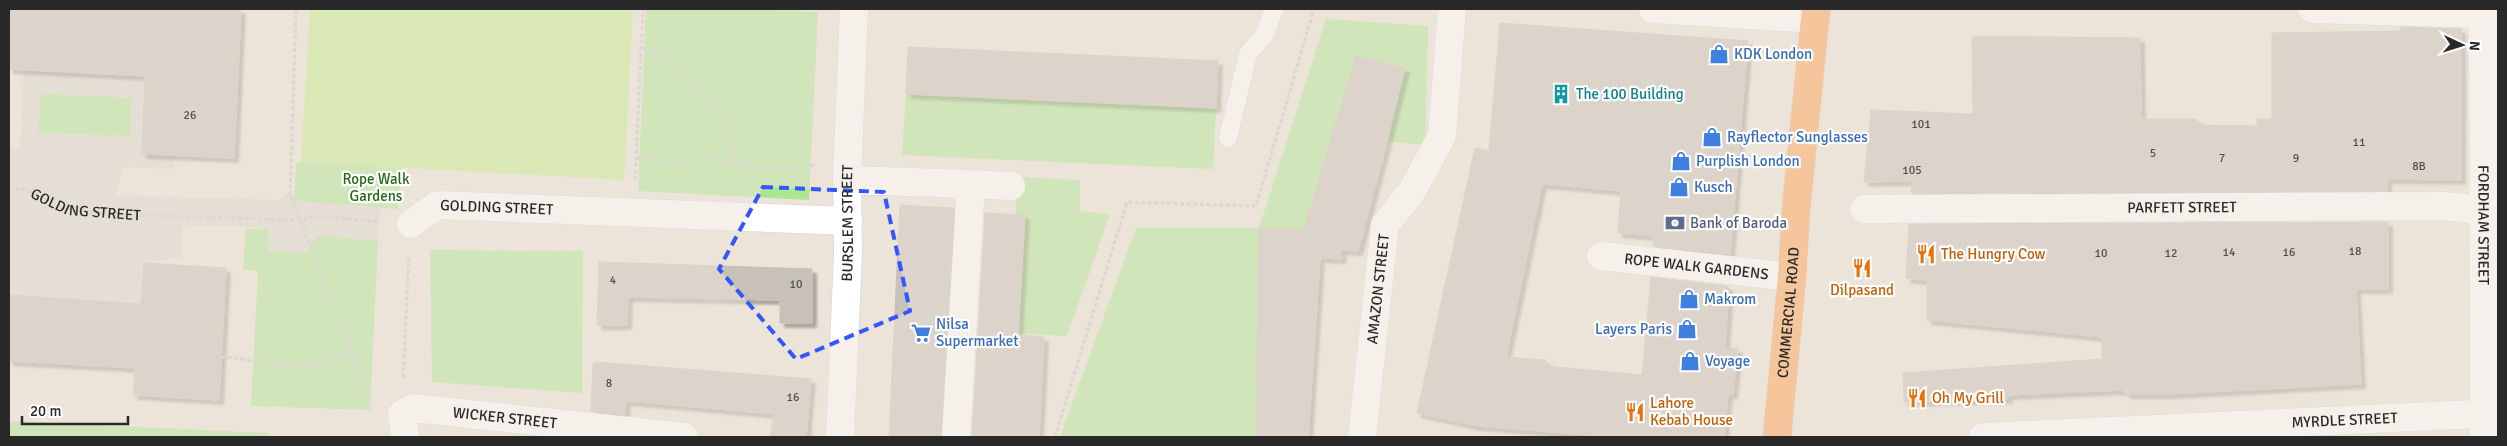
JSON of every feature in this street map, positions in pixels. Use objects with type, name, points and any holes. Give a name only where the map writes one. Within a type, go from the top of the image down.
[{"type":"highway","name":"COMMERCIAL ROAD","points":[[1777,437],[1815,14]]},
{"type":"street","name":"BURSLEM STREET","points":[[840,437],[848,221],[847,172],[854,9]]},
{"type":"street","name":"AMAZON STREET","points":[[1363,437],[1385,225],[1412,191],[1442,136],[1452,9]]},
{"type":"street","points":[[1653,9],[1815,14]]},
{"type":"street","points":[[2312,9],[2491,12]]},
{"type":"street","name":"FORDHAM STREET","points":[[2489,421],[2491,12]]},
{"type":"street","points":[[847,172],[1011,186]]},
{"type":"street","points":[[956,437],[971,184]]},
{"type":"street","name":"GOLDING STREET","points":[[411,224],[437,205],[848,221]]},
{"type":"street","name":"PARFETT STREET","points":[[1864,209],[2445,206],[2490,212]]},
{"type":"street","name":"ROPE WALK GARDENS","points":[[1601,256],[1792,277]]},
{"type":"street","name":"WICKER STREET","points":[[407,420],[684,437]]},
{"type":"street","name":"MYRDLE STREET","points":[[1983,437],[2489,421]]},
{"type":"lane","points":[[1228,138],[1248,54],[1265,34],[1274,9]]},
{"type":"path","points":[[296,9],[290,194],[370,399],[407,420],[411,224]]},
{"type":"path","points":[[633,214],[643,9]]},
{"type":"path","points":[[1055,437],[1127,202],[1256,206],[1314,9]]},
{"type":"path","points":[[642,48],[653,51],[673,64],[718,111],[732,142],[736,161]]},
{"type":"path","points":[[636,158],[736,161],[777,169],[804,165],[847,172]]},
{"type":"path","name":"GOLDING STREET","points":[[9,189],[24,190],[68,210],[134,215],[300,220],[321,216],[411,224]]},
{"type":"path","points":[[221,357],[242,358],[262,364],[319,365],[352,351]]},
{"type":"highlighted area","points":[[763,187],[884,192],[910,311],[796,359],[719,269]]},
{"type":"green space","points":[[310,9],[633,9],[624,180],[301,162]]},
{"type":"green space","points":[[646,9],[756,9],[818,12],[809,200],[638,191]]},
{"type":"green space","points":[[1326,19],[1428,26],[1425,145],[1387,141],[1405,68],[1356,56],[1304,229],[1259,229],[1256,437],[1060,437],[1136,228],[1259,228]]},
{"type":"green space","points":[[41,93],[132,98],[131,136],[38,133]]},
{"type":"green space","points":[[906,94],[1216,108],[1213,169],[902,155]]},
{"type":"green space","name":"Rope Walk Gardens","points":[[301,162],[401,168],[398,209],[294,201],[296,164]]},
{"type":"green space","points":[[1018,177],[1080,180],[1080,211],[1110,214],[1067,336],[1008,333]]},
{"type":"green space","points":[[270,228],[268,251],[319,235],[378,241],[370,410],[251,406],[258,271],[243,269],[246,229]]},
{"type":"green space","points":[[430,250],[583,251],[582,393],[432,382]]},
{"type":"green space","points":[[9,421],[269,433],[269,437],[9,437]]},
{"type":"shaded area","points":[[24,70],[145,76],[142,153],[175,155],[174,169],[122,167],[117,195],[280,200],[286,194],[290,194],[294,195],[294,201],[380,209],[378,241],[319,235],[306,253],[268,251],[269,228],[183,225],[182,257],[144,263],[141,304],[9,295],[9,148],[20,148]],"holes":[[[41,93],[132,98],[131,136],[38,133]]]},
{"type":"building","points":[[9,9],[241,9],[234,158],[142,154],[145,76],[9,69]]},
{"type":"building","points":[[1500,23],[1748,41],[1730,254],[1653,246],[1653,236],[1618,233],[1621,191],[1542,184],[1506,357],[1546,360],[1546,366],[1642,375],[1651,277],[1727,286],[1729,288],[1725,347],[1738,349],[1733,394],[1728,394],[1724,437],[1617,437],[1476,426],[1417,413],[1475,148],[1489,151]]},
{"type":"building","points":[[2400,27],[2461,29],[2461,180],[2387,179],[2387,191],[1911,193],[1912,181],[1864,182],[1871,110],[1973,114],[1972,36],[2140,38],[2141,119],[2197,119],[2197,125],[2257,126],[2257,119],[2272,119],[2272,33],[2400,31]]},
{"type":"building","points":[[908,47],[1218,61],[1216,108],[906,94]]},
{"type":"building","points":[[1356,56],[1405,68],[1387,141],[1358,251],[1341,250],[1342,259],[1320,258],[1308,437],[1256,437],[1259,228],[1304,229]]},
{"type":"building","points":[[900,205],[954,208],[941,437],[889,437]]},
{"type":"building","points":[[985,213],[1025,215],[1018,335],[1044,337],[1039,437],[972,437]]},
{"type":"building","points":[[2388,222],[2388,289],[2356,289],[2361,384],[2169,394],[2127,394],[2122,390],[2009,395],[2007,399],[1904,402],[1903,373],[2102,359],[2102,337],[1927,320],[1927,281],[1906,278],[1909,224]]},
{"type":"building","points":[[599,262],[812,269],[812,323],[780,323],[780,300],[628,297],[627,325],[597,325]]},
{"type":"building","points":[[144,263],[226,268],[219,400],[133,395],[135,368],[9,361],[9,295],[141,304]]},
{"type":"building","points":[[596,362],[811,379],[806,437],[770,437],[774,414],[626,401],[625,415],[591,411],[593,364]]},
{"type":"place","name":"KDK London","points":[[1719,54]]},
{"type":"place","name":"The 100 Building","points":[[1561,94]]},
{"type":"place","name":"Rayflector Sunglasses","points":[[1712,137]]},
{"type":"place","name":"Purplish London","points":[[1681,161]]},
{"type":"place","name":"Kusch","points":[[1679,187]]},
{"type":"place","name":"Bank of Baroda","points":[[1675,223]]},
{"type":"place","name":"The Hungry Cow","points":[[1926,254]]},
{"type":"place","name":"Dilpasand","points":[[1862,268]]},
{"type":"place","name":"Makrom","points":[[1689,299]]},
{"type":"place","name":"Layers Paris","points":[[1687,329]]},
{"type":"place","name":"Nilsa Supermarket","points":[[921,333]]},
{"type":"place","name":"Voyage","points":[[1690,361]]},
{"type":"place","name":"Oh My Grill","points":[[1917,398]]},
{"type":"place","name":"Lahore Kebab House","points":[[1635,412]]}]
